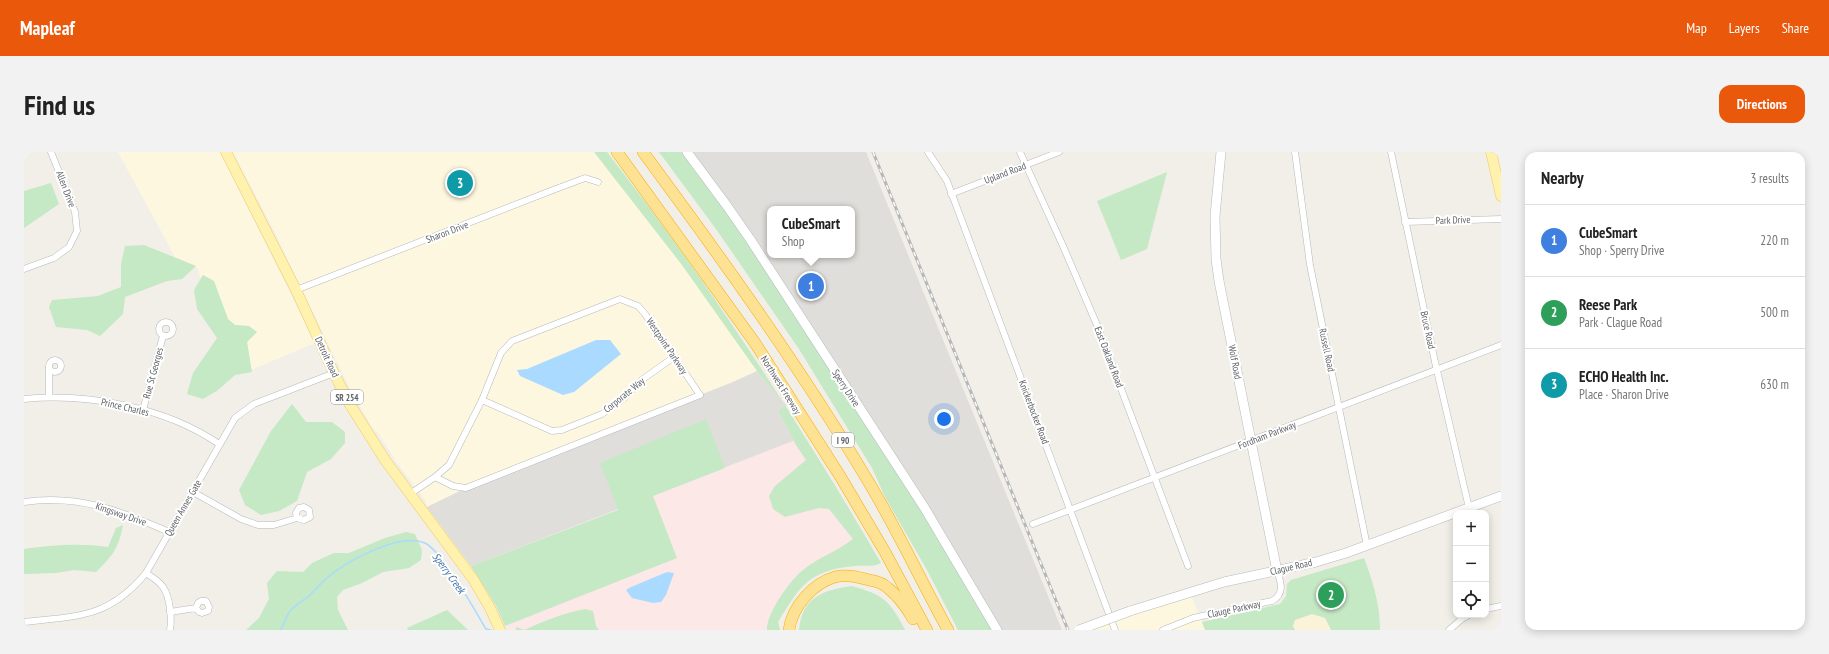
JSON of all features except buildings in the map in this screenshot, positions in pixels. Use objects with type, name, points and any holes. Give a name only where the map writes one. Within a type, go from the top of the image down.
[{"type":"highway","name":"Northwest Freeway","points":[[617,152],[755,343],[885,552],[927,630]]},
{"type":"highway","name":"I 90","points":[[643,152],[713,248],[799,371],[868,482],[948,630]]},
{"type":"highway","points":[[789,630],[794,615],[803,598],[818,585],[835,577],[853,576],[888,587],[907,609],[920,630]]},
{"type":"main road","name":"Detroit Road","points":[[226,152],[296,290],[334,374],[385,460],[473,579],[499,627]]},
{"type":"main road","points":[[1491,152],[1498,170],[1501,196]]},
{"type":"street","name":"Allen Drive","points":[[24,270],[54,258],[69,247],[77,231],[75,212],[51,152]]},
{"type":"street","name":"Sperry Drive","points":[[687,152],[750,239],[924,508],[997,630]]},
{"type":"street","name":"Knickerbocker Road","points":[[928,152],[947,181],[1115,630]]},
{"type":"street","name":"East Oakland Road","points":[[1020,152],[1097,325],[1188,566]]},
{"type":"street","name":"Upland Road","points":[[951,194],[1060,152]]},
{"type":"street","name":"Wolf Road","points":[[1220,152],[1216,216],[1216,259],[1219,281],[1277,571]]},
{"type":"street","name":"Russell Road","points":[[1295,152],[1310,266],[1367,546]]},
{"type":"street","name":"Bruce Road","points":[[1391,152],[1437,370],[1469,508]]},
{"type":"street","name":"Sharon Drive","points":[[296,290],[568,184],[585,178],[598,182]]},
{"type":"street","name":"Park Drive","points":[[1405,222],[1501,219]]},
{"type":"street","name":"Westpoint Parkway","points":[[410,494],[435,477],[449,465],[482,400],[501,353],[512,341],[620,299],[638,306],[700,394],[466,488],[453,486],[435,477]]},
{"type":"street","name":"Rue St Georges","points":[[143,410],[163,336]]},
{"type":"street","name":"Fordham Parkway","points":[[1033,524],[1501,345]]},
{"type":"street","name":"Corporate Way","points":[[482,400],[552,431],[562,430],[602,414],[624,398],[643,379],[674,356]]},
{"type":"street","points":[[49,368],[49,397]]},
{"type":"street","name":"Queen Annes Gate","points":[[24,622],[83,616],[103,609],[134,588],[146,573],[235,418],[243,410],[254,404],[334,374]]},
{"type":"street","name":"Prince Charles","points":[[24,399],[49,397],[89,399],[143,410],[188,427],[219,444]]},
{"type":"street","points":[[193,492],[241,519],[258,525],[274,525],[297,518]]},
{"type":"street","name":"Clague Road","points":[[1079,630],[1130,611],[1224,582],[1316,562],[1367,546],[1501,496]]},
{"type":"street","name":"Kingsway Drive","points":[[24,502],[58,500],[84,502],[106,507],[135,517],[169,532]]},
{"type":"street","name":"Clauge Parkway","points":[[1163,630],[1193,618],[1272,601],[1278,596],[1282,588],[1277,571]]},
{"type":"street","points":[[146,573],[163,586],[170,612],[170,630]]},
{"type":"street","points":[[1489,608],[1501,606]]},
{"type":"street","points":[[170,612],[196,608]]},
{"type":"street","points":[[1449,630],[1463,618]]},
{"type":"shaded area","points":[[118,152],[220,152],[315,343],[251,370],[247,342],[256,332],[249,326],[235,325],[228,319],[214,281],[203,275],[201,278],[196,266],[175,257]]},
{"type":"shaded area","points":[[233,152],[594,152],[682,265],[757,371],[733,382],[466,488],[427,507],[425,500],[395,460],[379,434],[373,429],[352,393],[275,233]]},
{"type":"shaded area","points":[[681,152],[866,152],[1062,630],[999,630],[729,215]]},
{"type":"shaded area","points":[[757,371],[787,406],[778,410],[794,441],[471,566],[427,507],[466,488],[733,382]]},
{"type":"shaded area","points":[[798,439],[863,546],[815,568],[790,591],[774,630],[509,630],[507,624],[677,558],[652,496]]},
{"type":"shaded area","points":[[1191,595],[1205,630],[1089,630],[1129,615]]},
{"type":"green space","points":[[594,152],[607,152],[681,251],[784,403],[757,371],[682,265]]},
{"type":"green space","points":[[659,152],[681,152],[729,215],[919,506],[992,630],[958,630],[927,570],[885,497],[872,468],[799,349],[716,229]]},
{"type":"green space","points":[[1167,172],[1147,249],[1121,260],[1097,201]]},
{"type":"green space","points":[[51,183],[59,204],[24,228],[24,191]]},
{"type":"green space","points":[[144,245],[196,266],[182,279],[167,281],[125,297],[123,314],[100,336],[87,330],[56,327],[49,307],[52,300],[98,296],[121,287],[121,264],[125,246]]},
{"type":"green space","points":[[203,275],[214,281],[228,319],[235,325],[249,326],[257,332],[247,342],[252,372],[235,375],[218,390],[203,399],[187,394],[193,373],[217,338],[197,309],[194,290]]},
{"type":"green space","points":[[292,404],[306,422],[332,422],[345,432],[345,443],[331,459],[307,472],[297,501],[279,511],[261,515],[245,505],[239,490],[271,431]]},
{"type":"green space","points":[[786,406],[881,563],[838,568],[816,576],[807,582],[793,598],[778,622],[780,630],[767,630],[770,615],[792,581],[809,566],[853,539],[829,509],[819,508],[785,517],[773,509],[769,496],[775,486],[806,460],[796,445],[778,410]]},
{"type":"green space","points":[[706,419],[725,468],[653,496],[677,558],[505,626],[496,606],[471,566],[618,510],[600,463]]},
{"type":"green space","points":[[123,525],[114,552],[96,572],[74,570],[56,573],[24,574],[24,549],[66,545],[108,547],[116,528]]},
{"type":"green space","points":[[406,532],[415,534],[422,550],[421,560],[409,568],[383,572],[362,583],[343,590],[337,597],[338,610],[348,630],[246,630],[259,618],[269,599],[267,583],[277,571],[303,572],[312,563],[334,553],[349,553],[385,538]]},
{"type":"green space","points":[[1364,558],[1379,611],[1380,630],[1205,630],[1202,622],[1280,604],[1286,596],[1287,584],[1291,580]]},
{"type":"green space","points":[[852,586],[863,589],[885,600],[895,612],[905,630],[799,630],[804,610],[816,597],[832,590]]},
{"type":"green space","points":[[585,609],[593,611],[596,626],[599,630],[524,630],[539,623]]},
{"type":"green space","points":[[447,610],[468,630],[408,630],[407,628]]},
{"type":"green space","points":[[516,627],[524,630],[516,630]]},
{"type":"sand","points":[[1312,614],[1325,618],[1331,630],[1295,630],[1293,626],[1295,620]]},
{"type":"water","points":[[596,340],[610,340],[621,354],[574,392],[563,395],[520,376],[517,370],[527,369]]},
{"type":"water","points":[[667,572],[674,573],[666,595],[661,602],[653,603],[632,598],[626,590],[631,587]]},
{"type":"waterway","name":"Sperry Creek","points":[[280,630],[290,611],[337,570],[360,556],[402,541],[425,543],[432,549],[449,569],[486,629],[491,630]]},
{"type":"railway","points":[[873,152],[1068,630]]},
{"type":"place","name":"ECHO Health Inc.","points":[[460,183]]},
{"type":"place","name":"CubeSmart","points":[[811,286]]},
{"type":"place","name":"Reese Park","points":[[1331,595]]}]
